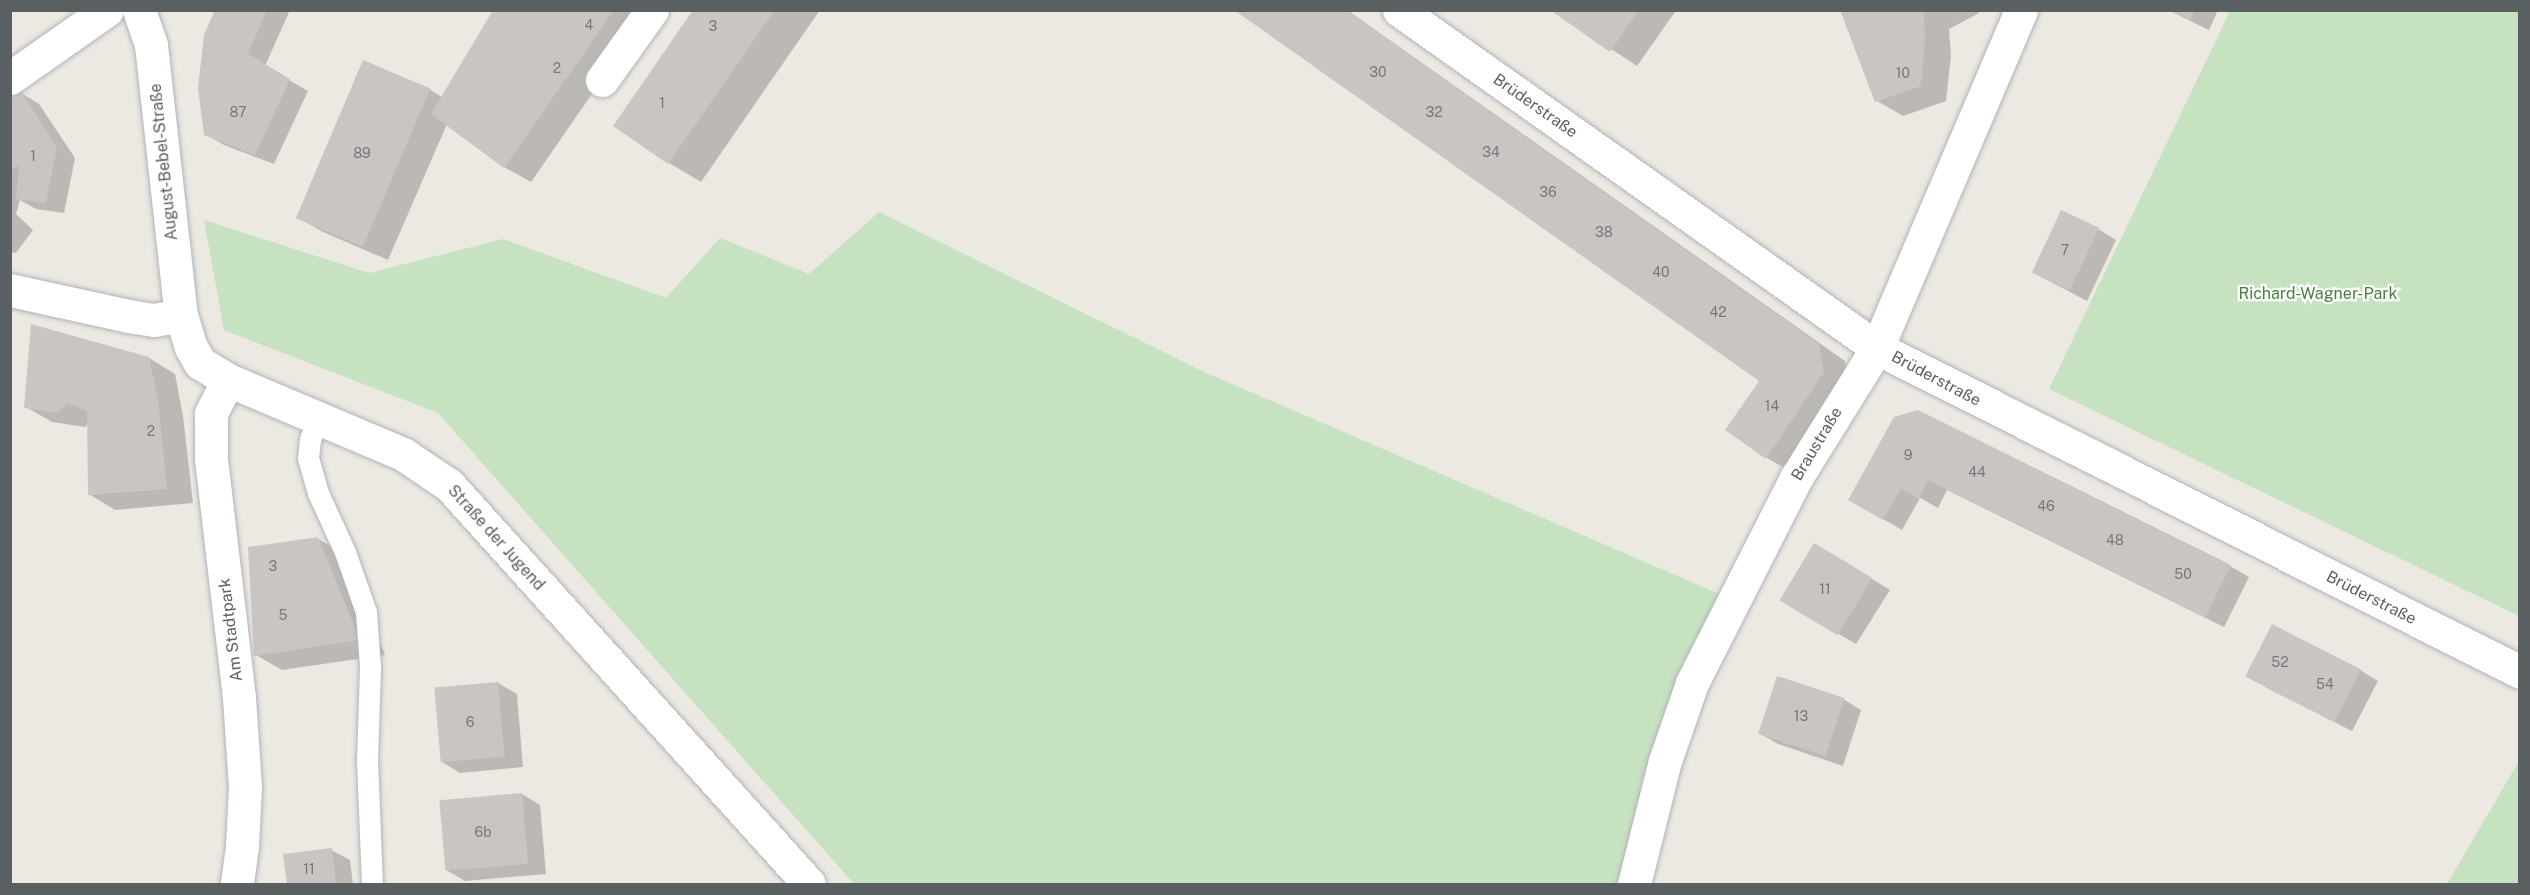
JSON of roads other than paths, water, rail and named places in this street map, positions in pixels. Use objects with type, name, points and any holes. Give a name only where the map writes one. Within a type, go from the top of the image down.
[{"type":"street","points":[[10,78],[107,10]]},
{"type":"street","name":"August-Bebel-Straße","points":[[139,10],[151,45],[181,315]]},
{"type":"street","points":[[602,81],[652,10]]},
{"type":"street","name":"Brüderstraße","points":[[1399,10],[1877,348],[2520,672]]},
{"type":"street","name":"Braustraße","points":[[1634,885],[1665,761],[1692,682],[1796,478],[1877,348],[2021,10]]},
{"type":"street","points":[[10,290],[154,320],[181,315]]},
{"type":"street","name":"Straße der Jugend","points":[[181,315],[191,347],[200,363],[228,381],[403,454],[449,485],[809,885]]},
{"type":"street","name":"Am Stadtpark","points":[[228,381],[211,414],[211,459],[239,697],[245,787],[242,847],[237,885]]},
{"type":"lane","points":[[319,418],[310,439],[308,458],[318,493],[345,552],[366,612],[370,666],[367,760],[372,885]]},
{"type":"park label","name":"Richard-Wagner-Park","points":[[2318,294]]}]
